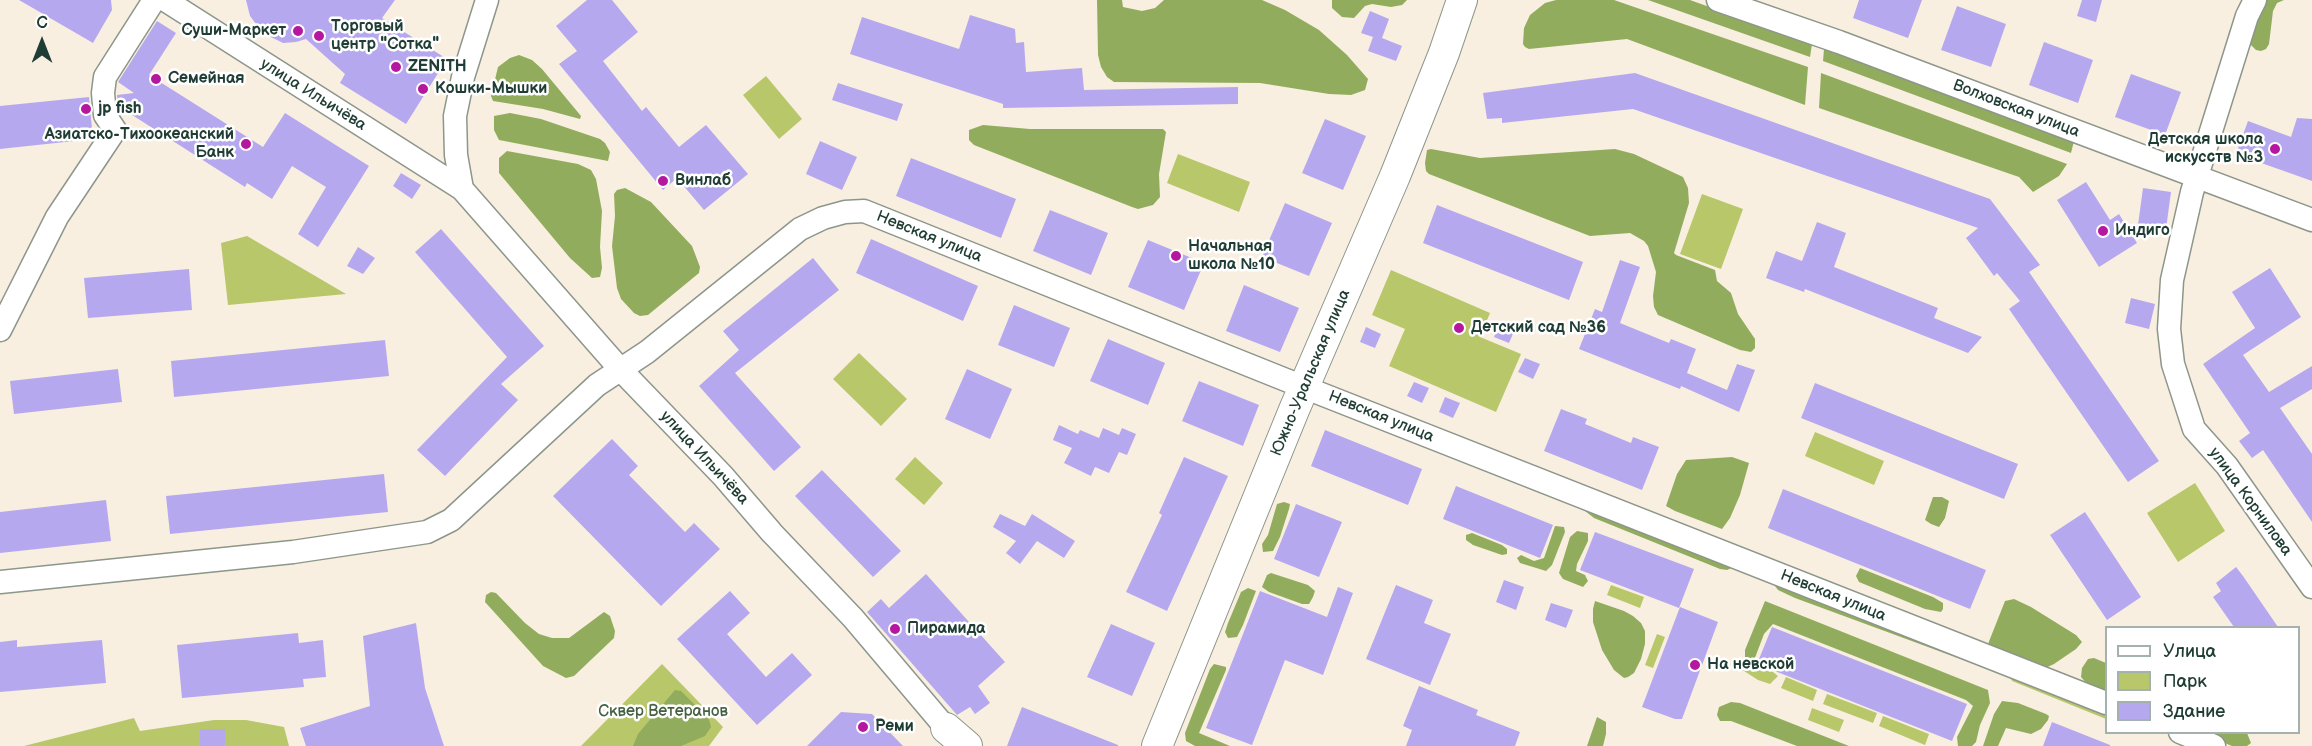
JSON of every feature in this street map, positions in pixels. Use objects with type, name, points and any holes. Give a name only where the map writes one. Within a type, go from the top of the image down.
[{"type":"main road","name":"Южно-Уральская улица","points":[[1157,746],[1233,556],[1410,138],[1444,53],[1462,0]]},
{"type":"street","points":[[0,330],[57,217],[115,130],[105,115],[103,93],[105,77],[154,0]]},
{"type":"street","name":"улица Ильичёва","points":[[165,0],[462,189],[620,369],[723,476],[772,533],[853,618],[954,740]]},
{"type":"street","points":[[462,189],[456,154],[455,116],[463,77],[487,0]]},
{"type":"street","name":"Волховская улица","points":[[1718,0],[1839,42],[2312,220]]},
{"type":"street","name":"улица Корнилова","points":[[2255,0],[2247,16],[2197,176],[2172,279],[2169,328],[2173,364],[2194,429],[2227,466],[2312,587]]},
{"type":"street","name":"Невская улица","points":[[0,582],[281,553],[428,532],[451,520],[597,385],[647,352],[690,319],[800,229],[823,218],[845,212],[864,211],[2105,704]]},
{"type":"street","points":[[2185,734],[2214,746]]},
{"type":"green space","points":[[1097,0],[1122,0],[1123,7],[1142,11],[1155,8],[1164,0],[1262,0],[1285,10],[1319,30],[1347,55],[1368,79],[1365,90],[1351,95],[1329,94],[1260,83],[1114,82],[1107,77],[1101,67],[1098,55]]},
{"type":"green space","points":[[1332,0],[1407,0],[1402,5],[1391,7],[1372,4],[1365,6],[1354,18],[1342,17],[1332,8]]},
{"type":"green space","points":[[1556,0],[1614,0],[1808,67],[1805,105],[1627,39],[1529,49],[1525,47],[1523,44],[1524,28],[1530,15],[1545,3]]},
{"type":"green space","points":[[1648,0],[1690,0],[1812,44],[1810,57]]},
{"type":"green space","points":[[2263,0],[2284,0],[2277,3],[2273,11],[2269,44],[2261,51],[2256,50],[2249,43]]},
{"type":"green space","points":[[1824,49],[2074,141],[2071,153],[1823,61]]},
{"type":"green space","points":[[519,55],[532,60],[542,69],[581,116],[580,119],[543,109],[493,101],[491,96],[498,67],[510,58]]},
{"type":"green space","points":[[1821,73],[2067,164],[2059,176],[2033,192],[2019,177],[1819,108]]},
{"type":"green space","points":[[766,76],[802,119],[779,139],[743,95]]},
{"type":"green space","points":[[510,113],[541,119],[600,139],[610,152],[608,161],[499,140],[494,130],[494,116]]},
{"type":"green space","points":[[983,125],[1030,129],[1163,129],[1166,132],[1159,174],[1160,197],[1153,205],[1138,209],[974,145],[969,140],[969,130]]},
{"type":"green space","points":[[1615,149],[1634,154],[1683,177],[1688,188],[1689,203],[1674,253],[1715,270],[1717,281],[1731,293],[1738,314],[1755,339],[1755,348],[1751,352],[1740,350],[1658,315],[1654,307],[1653,296],[1656,272],[1648,246],[1644,241],[1630,233],[1590,236],[1429,174],[1425,163],[1427,150],[1480,158]]},
{"type":"green space","points":[[507,151],[578,164],[591,170],[596,179],[602,211],[600,277],[592,278],[570,258],[499,173],[499,158]]},
{"type":"green space","points":[[1178,154],[1250,182],[1239,212],[1167,183]]},
{"type":"green space","points":[[625,188],[651,202],[692,246],[700,267],[699,273],[648,315],[640,316],[634,313],[621,299],[617,288],[612,246],[615,216],[614,194],[617,190]]},
{"type":"green space","points":[[1702,194],[1743,209],[1721,269],[1680,254]]},
{"type":"green space","points":[[247,236],[346,294],[228,305],[221,243]]},
{"type":"green space","points":[[1391,270],[1490,313],[1480,337],[1521,354],[1496,412],[1389,366],[1405,329],[1372,315]]},
{"type":"green space","points":[[859,353],[907,399],[881,426],[833,379]]},
{"type":"green space","points":[[1815,432],[1884,461],[1874,485],[1805,456]]},
{"type":"green space","points":[[915,457],[943,483],[924,505],[895,479]]},
{"type":"green space","points":[[1732,457],[1749,463],[1740,495],[1730,518],[1722,529],[1666,506],[1677,474],[1686,460]]},
{"type":"green space","points":[[2195,483],[2225,531],[2178,562],[2147,513]]},
{"type":"green space","points":[[1933,497],[1942,497],[1949,501],[1945,518],[1939,527],[1925,520]]},
{"type":"green space","points":[[1284,502],[1290,504],[1280,537],[1273,551],[1263,552],[1262,544],[1268,535],[1277,504]]},
{"type":"green space","points":[[1583,507],[1736,566],[1727,570],[1720,569],[1594,518]]},
{"type":"green space","points":[[1555,526],[1564,527],[1565,532],[1552,565],[1546,571],[1520,563],[1517,558],[1521,555],[1534,561],[1544,558]]},
{"type":"green space","points":[[1577,531],[1588,533],[1588,541],[1576,571],[1585,575],[1588,581],[1583,587],[1563,579],[1559,573],[1570,537]]},
{"type":"green space","points":[[1472,533],[1502,545],[1507,549],[1507,554],[1502,555],[1473,545],[1466,540],[1466,535]]},
{"type":"green space","points":[[1860,568],[1933,597],[1943,603],[1943,609],[1941,612],[1925,609],[1859,582],[1856,576]]},
{"type":"green space","points":[[1271,573],[1308,585],[1315,591],[1309,604],[1302,604],[1269,592],[1262,587],[1267,575]]},
{"type":"green space","points":[[1772,582],[2004,675],[1795,598],[1778,590]]},
{"type":"green space","points":[[1611,585],[1644,597],[1640,608],[1607,595]]},
{"type":"green space","points":[[1248,588],[1256,591],[1243,625],[1237,637],[1228,638],[1225,632],[1228,623],[1241,592]]},
{"type":"green space","points":[[491,592],[496,593],[539,634],[552,638],[569,638],[604,612],[610,616],[615,631],[614,638],[574,676],[566,678],[543,666],[485,602],[486,595]]},
{"type":"green space","points":[[2014,599],[2076,635],[2082,642],[2054,664],[2037,672],[1986,649],[2005,601]]},
{"type":"green space","points":[[1595,601],[1633,616],[1641,623],[1645,631],[1645,644],[1641,659],[1634,673],[1628,677],[1624,678],[1614,670],[1602,650],[1593,622]]},
{"type":"green space","points":[[1765,601],[1988,690],[1990,703],[1980,725],[1976,742],[1972,746],[1958,746],[1957,737],[1973,706],[1966,700],[1773,624],[1764,634],[1753,663],[1745,662],[1745,650]]},
{"type":"green space","points":[[1657,634],[1665,637],[1653,668],[1645,665]]},
{"type":"green space","points":[[2094,658],[2105,663],[2105,693],[2088,685],[2081,677],[2082,668],[2088,659]]},
{"type":"green space","name":"Сквер Ветеранов","points":[[662,664],[723,727],[709,746],[581,746]]},
{"type":"green space","points":[[1214,664],[1226,667],[1226,670],[1199,733],[1230,746],[1195,746],[1186,741],[1185,733]]},
{"type":"green space","points":[[1747,666],[1773,672],[1778,676],[1770,684],[1758,680],[1741,669]]},
{"type":"green space","points":[[2009,675],[2105,704],[2105,719],[2012,681]]},
{"type":"green space","points":[[1786,677],[1817,690],[1813,701],[1781,688]]},
{"type":"green space","points":[[675,690],[681,691],[709,719],[711,727],[705,736],[681,746],[633,746],[638,734]]},
{"type":"green space","points":[[1827,694],[1877,713],[1873,723],[1823,704]]},
{"type":"green space","points":[[2002,701],[2018,703],[2046,714],[2049,716],[2048,720],[2041,729],[2031,734],[2006,728],[1998,746],[1983,746],[1994,714]]},
{"type":"green space","points":[[1731,702],[1740,703],[1849,746],[1797,746],[1731,721],[1720,721],[1717,715],[1719,707]]},
{"type":"green space","points":[[1812,708],[1844,720],[1839,732],[1808,720]]},
{"type":"green space","points":[[1883,716],[1929,734],[1925,745],[1879,726]]},
{"type":"green space","points":[[1597,717],[1606,722],[1603,746],[1587,746]]},
{"type":"green space","points":[[134,718],[140,731],[214,720],[246,720],[284,727],[289,746],[24,746]]},
{"type":"green space","points":[[2202,734],[2247,734],[2251,743],[2247,746],[2232,746]]},
{"type":"building","points":[[19,0],[111,0],[112,10],[93,43]]},
{"type":"building","points":[[246,0],[395,0],[382,18],[447,59],[406,124],[340,83],[345,74],[306,39],[283,43],[263,33],[250,16]]},
{"type":"building","points":[[587,0],[612,0],[638,32],[603,61],[642,111],[646,107],[679,147],[706,125],[748,174],[704,210],[677,178],[663,190],[559,64],[577,51],[556,26]]},
{"type":"building","points":[[1859,0],[1922,0],[1908,38],[1853,18]]},
{"type":"building","points":[[2082,0],[2102,0],[2096,22],[2077,16]]},
{"type":"building","points":[[1957,6],[2006,24],[1991,67],[1941,50]]},
{"type":"building","points":[[1370,11],[1389,19],[1382,38],[1402,46],[1396,61],[1368,51],[1373,37],[1361,33]]},
{"type":"building","points":[[970,15],[1015,29],[1016,43],[1024,42],[1026,72],[1082,68],[1084,90],[1238,87],[1238,104],[1003,108],[1003,104],[850,54],[862,17],[959,49]]},
{"type":"building","points":[[157,21],[176,33],[149,75],[263,147],[285,113],[369,166],[318,247],[298,234],[326,187],[292,166],[272,199],[247,183],[245,187],[118,106],[117,95],[134,93],[118,82]]},
{"type":"building","points":[[2044,42],[2093,60],[2078,103],[2029,85]]},
{"type":"building","points":[[1635,73],[1990,199],[2040,265],[2029,272],[2159,461],[2128,482],[2009,309],[2020,301],[1997,273],[1994,276],[1966,238],[1978,228],[1633,109],[1502,123],[1502,118],[1487,119],[1483,93]]},
{"type":"building","points":[[2131,74],[2181,92],[2165,135],[2115,117]]},
{"type":"building","points":[[838,83],[903,104],[897,121],[832,100]]},
{"type":"building","points":[[89,97],[93,139],[0,149],[0,106]]},
{"type":"building","name":"Детская школа искусcтв №3","points":[[2297,118],[2312,119],[2312,181],[2236,154],[2248,121],[2291,137]]},
{"type":"building","points":[[1325,119],[1366,136],[1343,190],[1302,173]]},
{"type":"building","points":[[820,141],[857,157],[842,190],[806,174]]},
{"type":"building","points":[[911,158],[1016,199],[1001,238],[896,196]]},
{"type":"building","points":[[401,173],[421,185],[412,199],[393,186]]},
{"type":"building","name":"Индиго","points":[[2086,182],[2110,220],[2119,214],[2137,243],[2099,267],[2057,200]]},
{"type":"building","points":[[2143,188],[2171,192],[2166,229],[2138,225]]},
{"type":"building","points":[[1285,203],[1332,223],[1309,276],[1262,257]]},
{"type":"building","points":[[1437,205],[1583,262],[1569,300],[1423,243]]},
{"type":"building","points":[[1050,210],[1108,233],[1091,275],[1033,251]]},
{"type":"building","points":[[1817,222],[1846,233],[1834,267],[1938,308],[1934,318],[1982,337],[1968,353],[1805,289],[1804,292],[1766,278],[1776,251],[1802,261]]},
{"type":"building","points":[[441,229],[544,346],[501,384],[518,400],[445,476],[417,450],[507,357],[415,252]]},
{"type":"building","points":[[871,239],[978,286],[963,321],[856,273]]},
{"type":"building","points":[[1148,240],[1204,263],[1184,310],[1128,287]]},
{"type":"building","points":[[358,247],[375,258],[363,274],[347,266]]},
{"type":"building","points":[[813,258],[839,290],[735,373],[801,447],[774,471],[699,386],[739,350],[723,331]]},
{"type":"building","points":[[1620,260],[1640,267],[1620,323],[1669,343],[1671,339],[1696,349],[1687,373],[1727,390],[1737,364],[1755,370],[1739,412],[1681,386],[1680,389],[1579,349],[1595,309],[1602,312]]},
{"type":"building","points":[[2270,268],[2301,317],[2243,355],[2269,392],[2312,366],[2312,389],[2280,408],[2312,454],[2312,522],[2263,450],[2252,458],[2239,441],[2250,433],[2203,364],[2255,328],[2232,292]]},
{"type":"building","points":[[189,269],[192,310],[88,318],[84,278]]},
{"type":"building","points":[[1244,285],[1299,308],[1280,352],[1226,331]]},
{"type":"building","points":[[2131,298],[2155,304],[2149,329],[2125,323]]},
{"type":"building","points":[[1014,305],[1070,328],[1054,367],[998,345]]},
{"type":"building","points":[[1500,322],[1515,329],[1509,343],[1494,337]]},
{"type":"building","points":[[1366,327],[1381,334],[1375,348],[1360,342]]},
{"type":"building","points":[[1108,339],[1165,363],[1148,405],[1090,381]]},
{"type":"building","points":[[385,340],[389,376],[174,397],[171,361]]},
{"type":"building","points":[[1525,358],[1540,364],[1533,379],[1518,372]]},
{"type":"building","points":[[118,369],[122,402],[14,414],[10,381]]},
{"type":"building","points":[[967,369],[1012,389],[990,439],[945,419]]},
{"type":"building","points":[[1199,381],[1259,405],[1243,446],[1182,421]]},
{"type":"building","points":[[1414,382],[1429,388],[1422,403],[1407,396]]},
{"type":"building","points":[[1815,383],[2018,464],[2004,499],[1801,418]]},
{"type":"building","points":[[1445,397],[1460,403],[1453,418],[1439,412]]},
{"type":"building","points":[[1561,409],[1587,419],[1585,424],[1631,443],[1633,437],[1659,447],[1642,490],[1544,451]]},
{"type":"building","points":[[1059,425],[1078,434],[1080,430],[1099,438],[1103,428],[1119,435],[1122,428],[1136,434],[1127,455],[1119,452],[1109,473],[1095,467],[1091,476],[1064,463],[1072,448],[1053,440]]},
{"type":"building","points":[[1325,430],[1422,469],[1408,505],[1311,466]]},
{"type":"building","points":[[612,439],[638,466],[629,475],[685,532],[694,523],[720,549],[661,606],[553,496]]},
{"type":"building","points":[[1184,457],[1228,476],[1167,611],[1126,592],[1162,515],[1159,513]]},
{"type":"building","points":[[822,470],[901,551],[873,577],[795,496]]},
{"type":"building","points":[[384,474],[388,512],[170,534],[166,496]]},
{"type":"building","points":[[1456,486],[1553,525],[1540,558],[1443,519]]},
{"type":"building","points":[[1783,489],[1986,570],[1970,609],[1768,528]]},
{"type":"building","points":[[106,500],[111,541],[0,553],[0,512]]},
{"type":"building","points":[[1296,504],[1342,522],[1319,577],[1274,559]]},
{"type":"building","points":[[2085,512],[2141,597],[2107,620],[2050,535]]},
{"type":"building","points":[[1000,514],[1025,526],[1032,514],[1075,541],[1064,558],[1037,541],[1020,564],[1006,553],[1016,541],[993,527]]},
{"type":"building","points":[[1595,532],[1694,569],[1679,608],[1580,570]]},
{"type":"building","points":[[2236,567],[2277,626],[2233,626],[2213,597],[2221,591],[2216,583]]},
{"type":"building","points":[[926,574],[1005,662],[978,686],[990,703],[975,714],[970,707],[957,715],[867,612],[881,599],[889,608]]},
{"type":"building","points":[[1504,580],[1524,587],[1516,610],[1496,602]]},
{"type":"building","points":[[1396,585],[1433,600],[1424,623],[1451,634],[1430,685],[1366,659]]},
{"type":"building","points":[[1338,587],[1353,593],[1323,675],[1285,660],[1252,745],[1206,728],[1260,591],[1327,617]]},
{"type":"building","points":[[730,591],[750,613],[727,634],[766,677],[792,653],[812,675],[757,725],[677,639]]},
{"type":"building","points":[[1551,603],[1573,610],[1566,628],[1545,620]]},
{"type":"building","points":[[1680,607],[1718,622],[1682,719],[1675,719],[1642,707]]},
{"type":"building","points":[[416,623],[425,688],[444,746],[306,746],[300,728],[370,706],[363,636]]},
{"type":"building","points":[[1111,624],[1155,643],[1132,696],[1087,677]]},
{"type":"building","points":[[1772,627],[1967,704],[1952,741],[1757,664]]},
{"type":"building","points":[[298,633],[299,643],[323,640],[326,677],[303,679],[304,687],[182,698],[177,645]]},
{"type":"building","points":[[17,640],[17,647],[102,640],[106,683],[0,692],[0,642]]},
{"type":"building","points":[[1419,686],[1478,710],[1476,715],[1520,732],[1515,746],[1406,746],[1412,730],[1403,726]]},
{"type":"building","points":[[1022,707],[1118,745],[1118,746],[1007,746]]},
{"type":"building","name":"Реми","points":[[841,712],[872,714],[903,746],[807,746]]},
{"type":"building","points":[[2052,722],[2110,745],[2110,746],[2043,746]]},
{"type":"building","points":[[200,729],[225,729],[225,746],[200,746]]},
{"type":"place","name":"Суши-Маркет","points":[[298,31]]},
{"type":"place","name":"Торговый центр \"Сотка\"","points":[[319,36]]},
{"type":"place","name":"ZENITH","points":[[396,67]]},
{"type":"place","name":"Семейная","points":[[156,79]]},
{"type":"place","name":"Кошки-Мышки","points":[[423,89]]},
{"type":"place","name":"jp fish","points":[[86,109]]},
{"type":"place","name":"Азиатско-Тихоокеанский Банк","points":[[246,144]]},
{"type":"place","name":"Детская школа искусcтв №3","points":[[2275,149]]},
{"type":"place","name":"Винлаб","points":[[663,181]]},
{"type":"place","name":"Индиго","points":[[2103,231]]},
{"type":"place","name":"Начальная школа №10","points":[[1176,256]]},
{"type":"place","name":"Детский сад №36","points":[[1459,328]]},
{"type":"place","name":"Пирамида","points":[[895,629]]},
{"type":"place","name":"На невской","points":[[1695,665]]},
{"type":"place","name":"Реми","points":[[863,727]]}]
